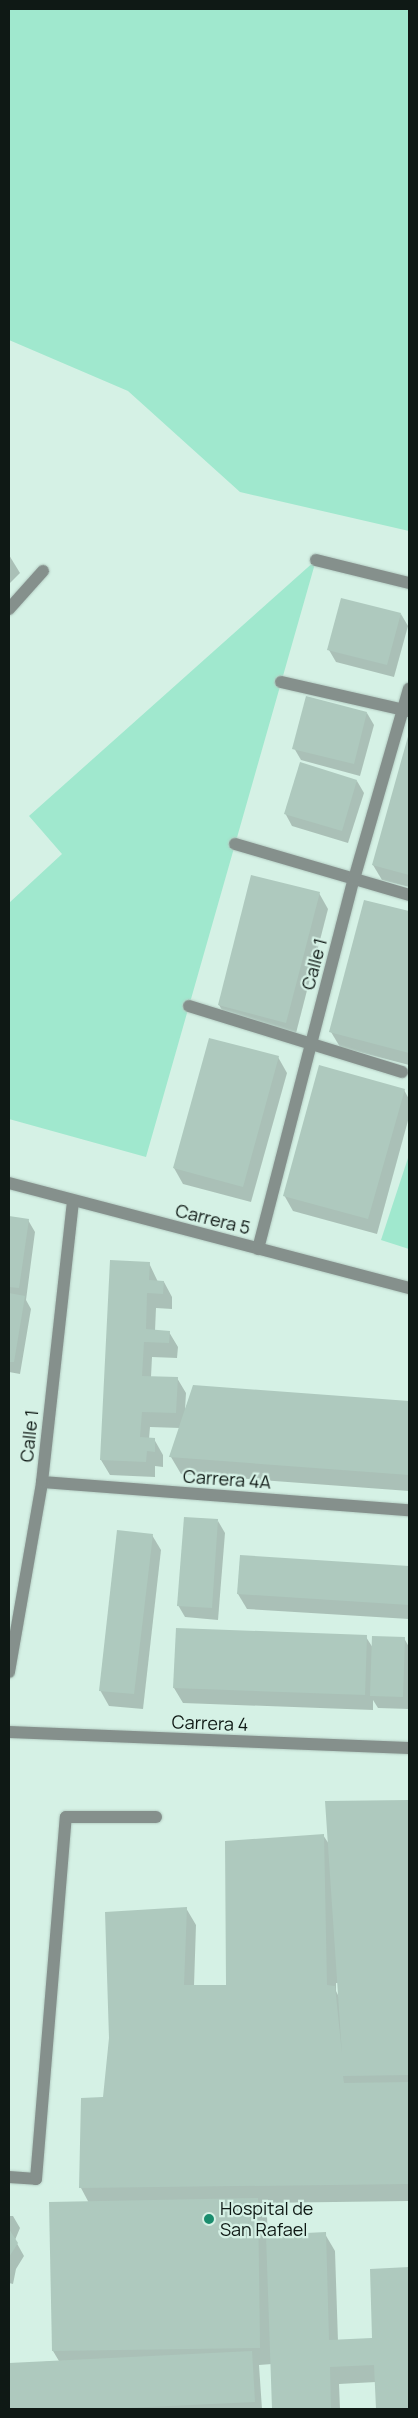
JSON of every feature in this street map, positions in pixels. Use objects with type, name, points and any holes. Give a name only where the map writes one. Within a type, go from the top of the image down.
[{"type":"street","points":[[316,560],[409,583]]},
{"type":"street","points":[[9,609],[43,571]]},
{"type":"street","points":[[281,682],[406,710]]},
{"type":"street","name":"Calle 1","points":[[258,1248],[354,879],[406,710],[409,689]]},
{"type":"street","points":[[235,844],[409,895]]},
{"type":"street","points":[[189,1006],[402,1072]]},
{"type":"street","name":"Carrera 5","points":[[9,1183],[409,1288]]},
{"type":"street","name":"Calle 1","points":[[9,1672],[42,1482],[73,1201]]},
{"type":"street","name":"Carrera 4A","points":[[42,1482],[409,1510]]},
{"type":"street","name":"Carrera 4","points":[[9,1732],[409,1748]]},
{"type":"street","points":[[9,2177],[36,2179],[66,1817],[156,1817]]},
{"type":"green space","points":[[9,9],[409,9],[409,531],[240,492],[128,391],[9,340]]},
{"type":"green space","points":[[316,560],[146,1157],[9,1119],[9,903],[62,854],[29,816]]},
{"type":"green space","points":[[409,1155],[409,1249],[381,1240]]},
{"type":"building","points":[[341,598],[401,613],[387,665],[327,650]]},
{"type":"building","points":[[306,696],[367,712],[354,764],[292,749]]},
{"type":"building","points":[[409,733],[409,875],[372,865]]},
{"type":"building","points":[[300,762],[357,780],[342,831],[284,814]]},
{"type":"building","points":[[251,875],[320,892],[286,1023],[218,1005]]},
{"type":"building","points":[[364,900],[409,911],[409,1053],[329,1032]]},
{"type":"building","points":[[209,1038],[279,1056],[243,1187],[173,1168]]},
{"type":"building","points":[[319,1065],[405,1089],[368,1219],[283,1196]]},
{"type":"building","points":[[9,1216],[29,1219],[19,1288],[9,1287]]},
{"type":"building","points":[[110,1260],[150,1262],[149,1280],[164,1281],[163,1294],[147,1293],[146,1329],[170,1331],[169,1343],[144,1342],[142,1376],[178,1377],[176,1413],[142,1412],[140,1437],[155,1438],[155,1452],[147,1451],[146,1462],[100,1460]]},
{"type":"building","points":[[9,1293],[25,1296],[14,1362],[9,1362]]},
{"type":"building","points":[[193,1385],[409,1401],[409,1475],[169,1457]]},
{"type":"building","points":[[184,1517],[218,1519],[212,1608],[177,1606]]},
{"type":"building","points":[[117,1530],[153,1534],[134,1694],[99,1691]]},
{"type":"building","points":[[240,1555],[409,1566],[409,1605],[237,1594]]},
{"type":"building","points":[[176,1628],[367,1635],[365,1695],[173,1688]]},
{"type":"building","points":[[372,1636],[405,1637],[403,1697],[370,1696]]},
{"type":"building","points":[[409,1800],[409,2075],[343,2076],[344,2083],[409,2082],[409,2184],[79,2188],[81,2098],[103,2097],[109,2038],[105,1912],[187,1907],[184,1985],[226,1985],[225,1841],[324,1834],[327,1985],[335,1986],[342,2054],[325,1801]]},
{"type":"building","points":[[258,2198],[260,2348],[52,2351],[49,2202]]},
{"type":"building","points":[[9,2229],[18,2243],[9,2257]]},
{"type":"building","points":[[326,2232],[329,2340],[372,2338],[370,2269],[409,2267],[409,2409],[376,2409],[374,2365],[330,2367],[331,2409],[272,2409],[266,2235]]},
{"type":"building","points":[[252,2351],[255,2402],[106,2409],[9,2409],[9,2363]]},
{"type":"place","name":"Hospital de San Rafael","points":[[209,2219]]}]
